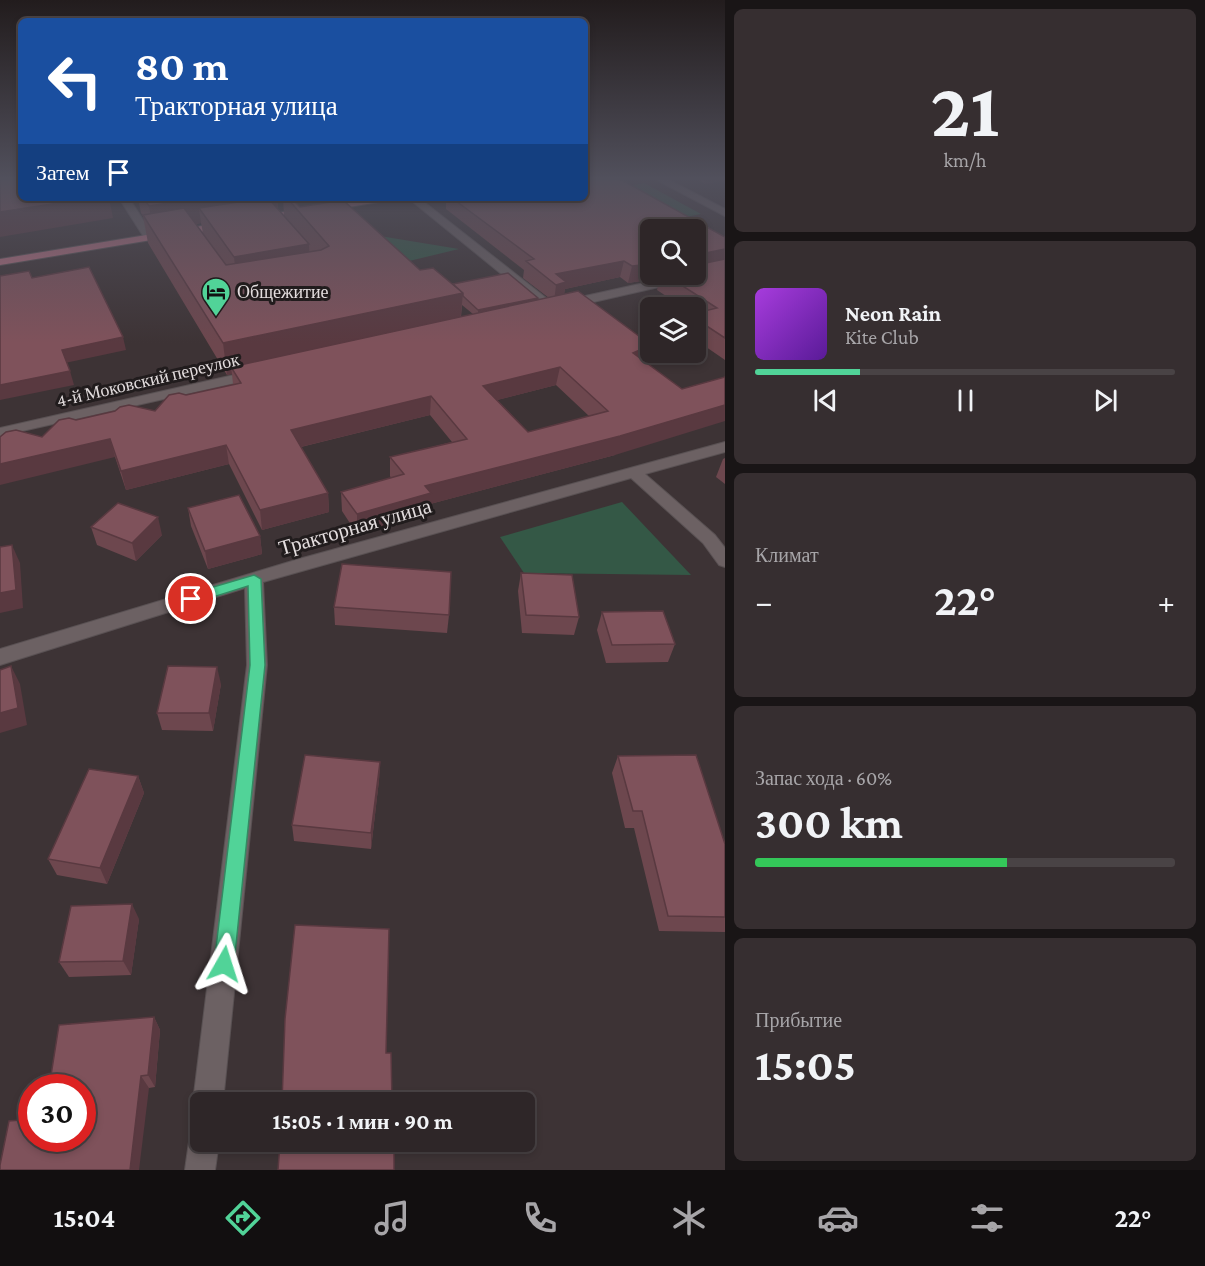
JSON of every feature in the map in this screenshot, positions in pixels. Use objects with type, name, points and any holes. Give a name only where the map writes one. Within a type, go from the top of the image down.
[{"type":"main road","points":[[0,262],[170,234]]},
{"type":"street","points":[[147,234],[149,237]]},
{"type":"street","points":[[195,234],[202,244]]},
{"type":"street","points":[[458,234],[551,308]]},
{"type":"street","points":[[532,312],[725,268]]},
{"type":"street","name":"4-й Моковский переулок","points":[[0,432],[267,372]]},
{"type":"street","name":"Тракторная улица","points":[[0,657],[314,560],[636,474],[725,447]]},
{"type":"street","points":[[636,474],[709,539],[725,561]]},
{"type":"street","points":[[209,1092],[257,665],[254,579]]},
{"type":"street","points":[[200,1170],[203,1152]]},
{"type":"green space","points":[[374,235],[459,249],[405,262]]},
{"type":"green space","points":[[622,502],[691,575],[524,573],[500,537]]},
{"type":"building","points":[[155,234],[203,234],[226,265],[321,250],[329,246],[318,234],[380,234],[420,270],[433,268],[463,293],[223,343]]},
{"type":"building","points":[[217,234],[300,234],[309,244],[234,257]]},
{"type":"building","points":[[500,234],[640,234],[640,265],[632,266],[624,261],[556,274],[566,282],[556,285],[526,261],[534,259]]},
{"type":"building","points":[[706,234],[719,234],[725,237],[725,249],[706,253]]},
{"type":"building","points":[[725,259],[725,338],[706,326],[706,311],[717,308],[706,301],[706,297],[700,297],[681,285],[706,285],[706,263]]},
{"type":"building","points":[[89,267],[123,337],[62,350],[70,371],[0,385],[0,276],[29,271],[32,278]]},
{"type":"building","points":[[508,273],[538,298],[478,310],[453,284]]},
{"type":"building","points":[[578,291],[640,337],[640,350],[633,353],[640,358],[640,363],[647,363],[682,389],[725,377],[725,405],[620,436],[425,486],[431,493],[357,514],[341,492],[404,474],[390,457],[467,439],[431,396],[291,430],[328,493],[260,510],[226,445],[121,471],[110,439],[0,464],[0,437],[6,432],[16,430],[42,437],[59,420],[69,418],[76,420],[115,411],[129,405],[155,411],[169,395],[179,393],[186,395],[241,383],[231,367]],"holes":[[[560,367],[608,411],[528,432],[483,386]]]},
{"type":"building","points":[[239,495],[260,536],[205,551],[188,508]]},
{"type":"building","points":[[118,503],[158,517],[132,543],[91,527]]},
{"type":"building","points":[[12,545],[16,590],[0,593],[0,547]]},
{"type":"building","points":[[342,564],[451,572],[449,615],[334,607]]},
{"type":"building","points":[[521,573],[572,575],[579,617],[526,615]]},
{"type":"building","points":[[663,611],[675,644],[612,645],[602,612]]},
{"type":"building","points":[[11,666],[18,708],[0,713],[0,670]]},
{"type":"building","points":[[168,666],[217,667],[209,713],[157,713]]},
{"type":"building","points":[[305,755],[380,762],[371,833],[292,825]]},
{"type":"building","points":[[696,755],[725,844],[725,917],[668,916],[642,811],[633,811],[618,756]]},
{"type":"building","points":[[89,769],[138,776],[100,868],[48,859]]},
{"type":"building","points":[[132,904],[123,961],[59,962],[71,906]]},
{"type":"building","points":[[295,925],[389,929],[386,1053],[391,1053],[392,1092],[282,1092],[285,1019]]},
{"type":"building","points":[[154,1017],[148,1075],[141,1076],[130,1170],[0,1170],[9,1121],[18,1120],[18,1152],[96,1152],[96,1074],[51,1074],[59,1025]]},
{"type":"building","points":[[279,1152],[394,1152],[394,1170],[278,1170]]},
{"type":"place","name":"Общежитие","points":[[216,318]]},
{"type":"route","points":[[191,599],[254,579],[257,665],[224,964]]}]
